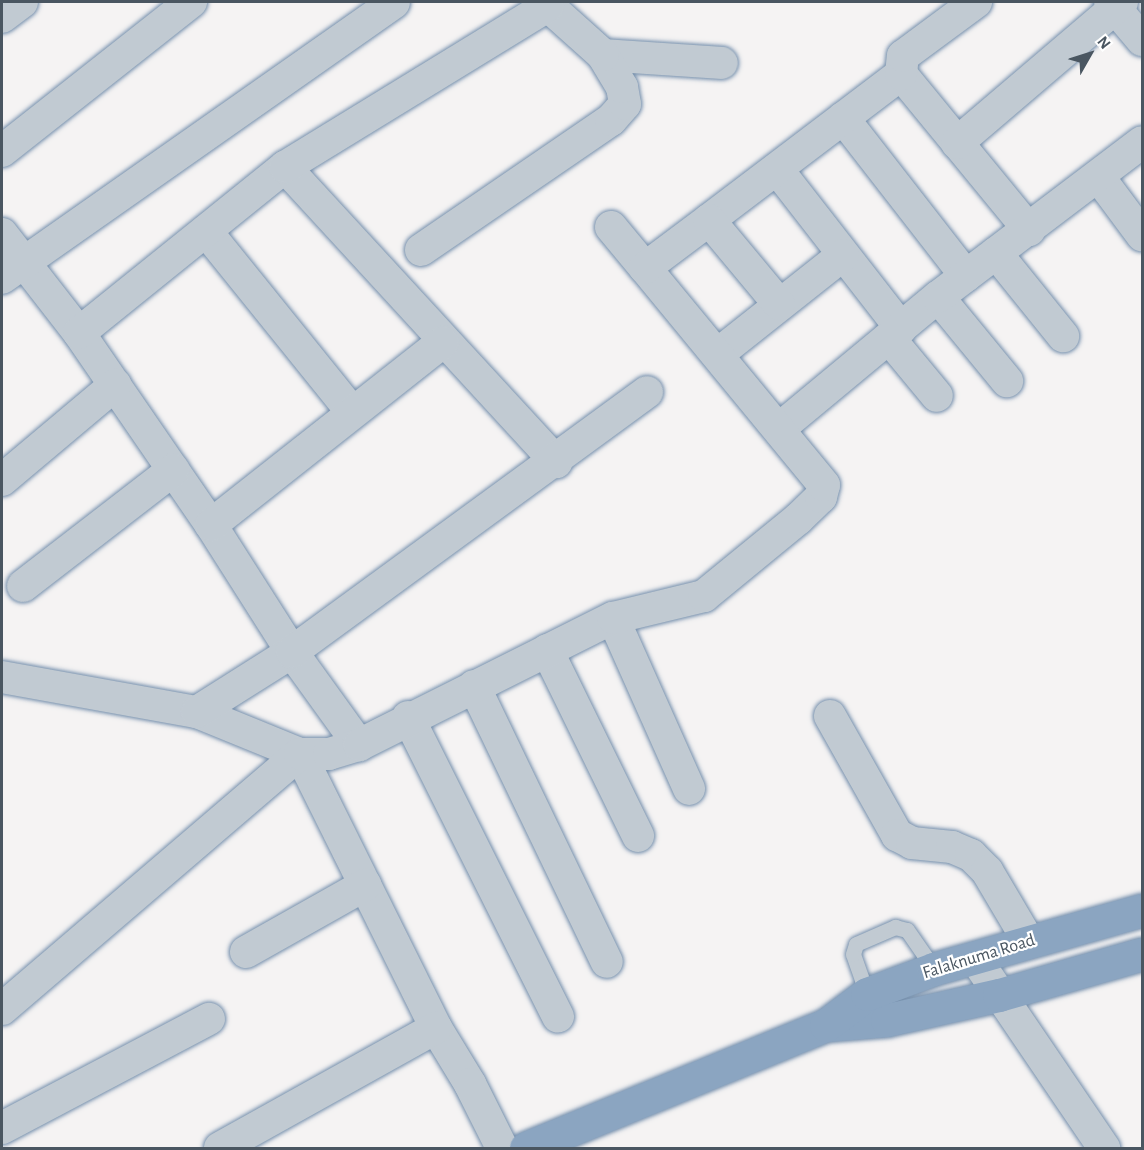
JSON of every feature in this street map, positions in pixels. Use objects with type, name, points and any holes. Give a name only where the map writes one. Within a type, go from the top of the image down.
[{"type":"highway","name":"Falaknuma Road","points":[[526,1149],[826,1025],[867,994],[934,969],[1143,910]]},
{"type":"highway","name":"Falaknuma Road","points":[[826,1025],[887,1020],[999,995],[1143,954]]},
{"type":"street","points":[[2,17],[21,2]]},
{"type":"street","points":[[2,151],[191,2]]},
{"type":"street","points":[[12,270],[394,2]]},
{"type":"street","points":[[976,2],[903,56],[902,74],[1029,230]]},
{"type":"street","points":[[957,143],[1116,3],[1143,40]]},
{"type":"street","points":[[79,333],[285,167],[546,4],[603,55],[622,87],[625,104],[611,120],[421,250]]},
{"type":"street","points":[[603,55],[722,63]]},
{"type":"street","points":[[645,268],[902,74]]},
{"type":"street","points":[[843,118],[966,276]]},
{"type":"street","points":[[780,428],[938,297],[1143,142]]},
{"type":"street","points":[[285,167],[442,342],[556,462]]},
{"type":"street","points":[[777,169],[843,255],[937,396]]},
{"type":"street","points":[[1098,176],[1143,235]]},
{"type":"street","points":[[709,220],[779,304]]},
{"type":"street","points":[[2,677],[197,712],[300,754],[329,754],[359,745],[408,717],[613,618],[704,596],[821,497],[824,485],[780,428],[611,227]]},
{"type":"street","points":[[206,231],[351,411]]},
{"type":"street","points":[[2,234],[12,270],[79,333],[211,525],[292,652],[359,745]]},
{"type":"street","points":[[996,253],[1063,336]]},
{"type":"street","points":[[718,354],[843,255]]},
{"type":"street","points":[[938,297],[1007,381]]},
{"type":"street","points":[[211,525],[351,411],[442,342]]},
{"type":"street","points":[[2,480],[115,385]]},
{"type":"street","points":[[197,712],[292,652],[556,462],[598,425],[647,392]]},
{"type":"street","points":[[23,586],[173,470]]},
{"type":"street","points":[[613,618],[689,789]]},
{"type":"street","points":[[547,650],[638,836]]},
{"type":"street","points":[[474,686],[607,962]]},
{"type":"street","points":[[830,716],[897,835],[912,843],[952,847],[971,855],[987,871],[1029,942]]},
{"type":"street","points":[[408,717],[558,1016]]},
{"type":"street","points":[[300,754],[435,1028],[470,1084],[502,1149]]},
{"type":"street","points":[[2,1009],[300,754]]},
{"type":"street","points":[[246,952],[365,885]]},
{"type":"street","points":[[975,958],[1092,1145]]},
{"type":"street","points":[[2,1128],[209,1019]]},
{"type":"street","points":[[220,1149],[435,1028]]},
{"type":"lane","points":[[867,994],[853,954],[856,944],[895,927],[907,930],[934,969]]}]
